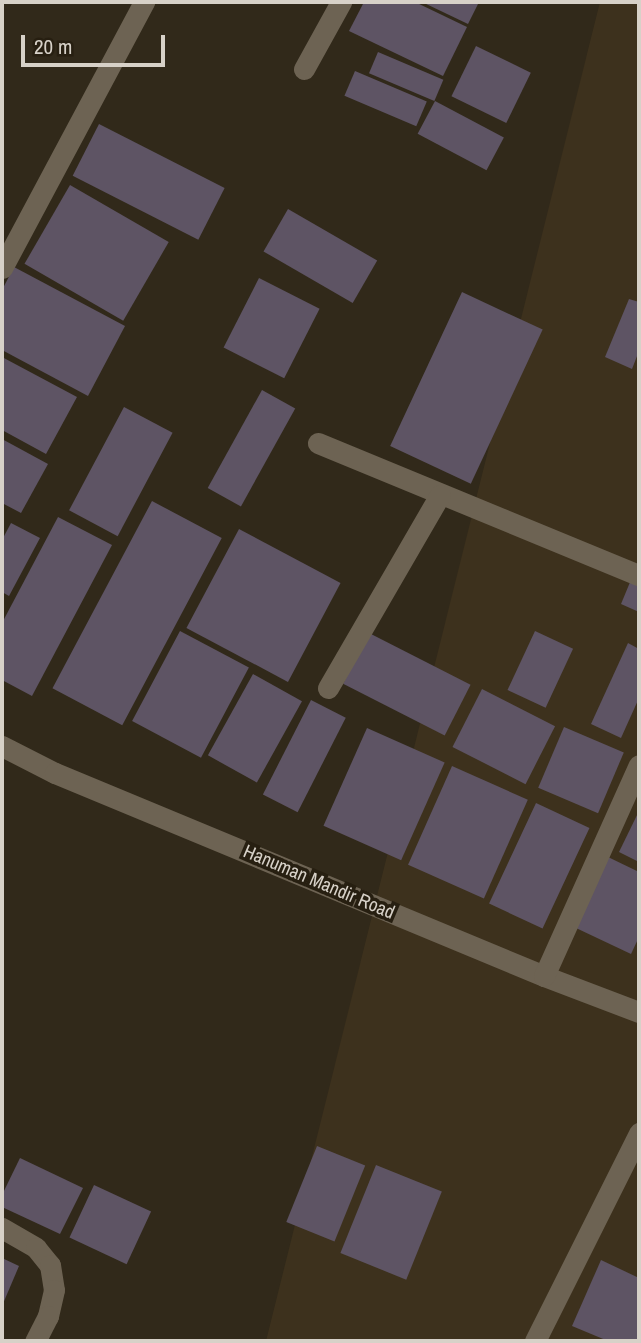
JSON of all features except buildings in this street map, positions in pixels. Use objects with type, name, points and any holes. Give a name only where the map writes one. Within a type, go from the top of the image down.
[{"type":"street","points":[[2,268],[144,2]]},
{"type":"street","points":[[304,69],[341,2]]},
{"type":"street","points":[[318,443],[639,575]]},
{"type":"street","points":[[328,688],[440,495]]},
{"type":"street","name":"Hanuman Mandir Road","points":[[2,746],[55,773],[544,976],[639,1012]]},
{"type":"street","points":[[544,976],[639,765]]},
{"type":"street","points":[[535,1341],[639,1133]]},
{"type":"street","points":[[2,1228],[36,1248],[50,1265],[54,1290],[48,1316],[35,1341]]},
{"type":"shaded area","points":[[600,2],[639,2],[639,1341],[266,1341]]}]
